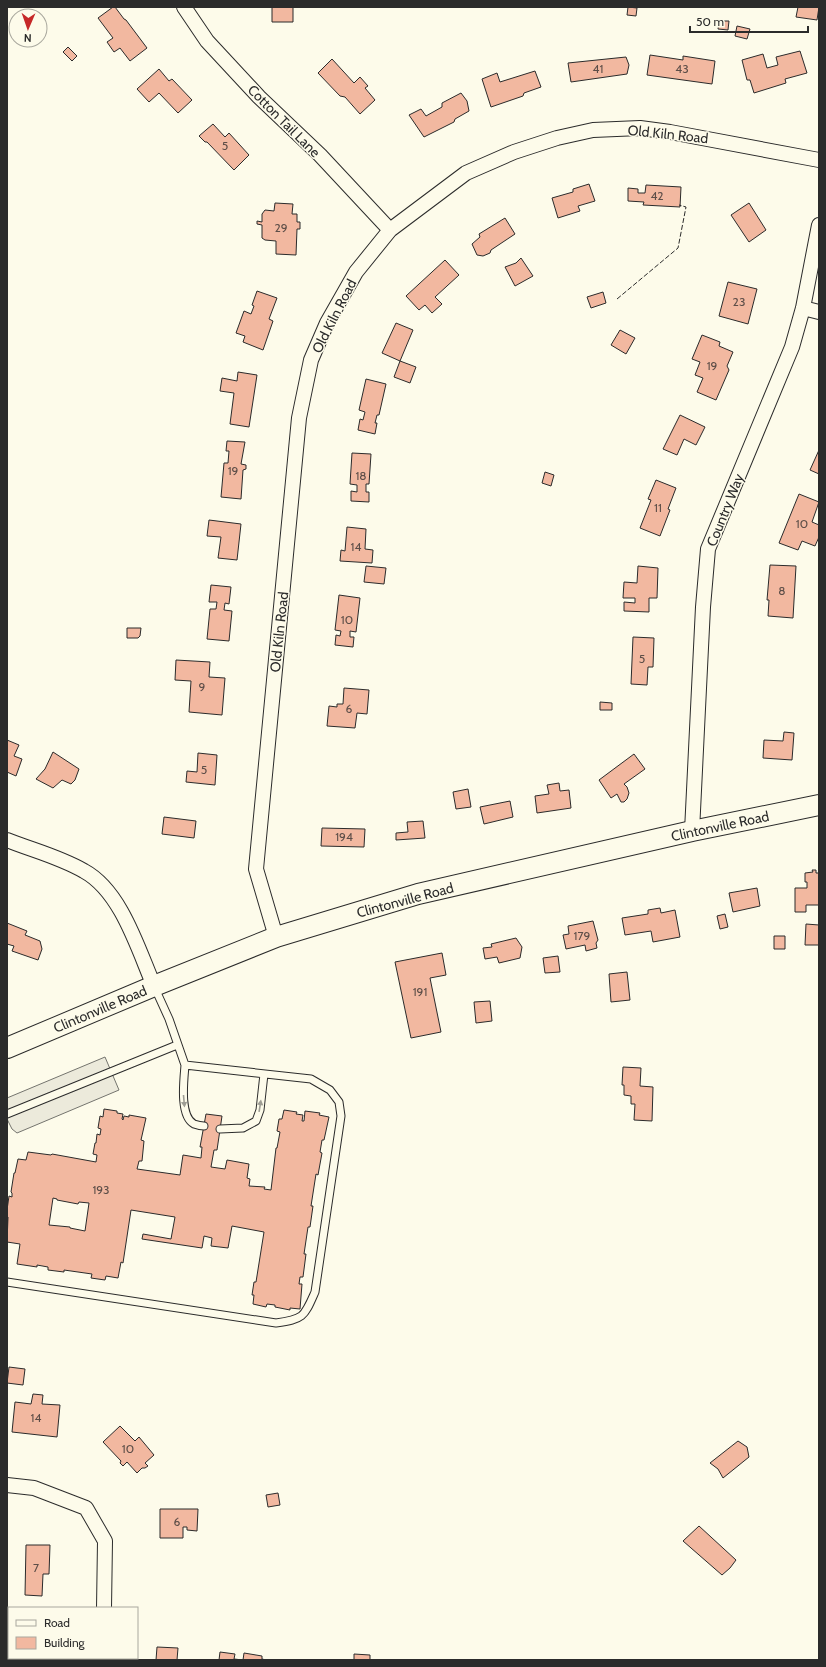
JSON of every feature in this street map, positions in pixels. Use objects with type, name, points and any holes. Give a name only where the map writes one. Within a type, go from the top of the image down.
[{"type":"main road","name":"Clintonville Road","points":[[7,1048],[154,986],[276,937],[418,894],[692,831],[819,805]]},
{"type":"street","name":"Cotton Tail Lane","points":[[184,7],[207,41],[259,97],[320,155],[390,230]]},
{"type":"street","name":"Old Kiln Road","points":[[276,937],[256,868],[300,418],[311,360],[327,323],[356,272],[390,230],[466,173],[514,152],[557,138],[593,130],[640,128],[670,132],[819,160]]},
{"type":"street","name":"Country Way","points":[[692,831],[703,607],[708,549],[792,346],[803,308],[819,225]]},
{"type":"street","points":[[803,308],[819,312]]},
{"type":"street","points":[[7,840],[85,871],[104,886],[121,910],[154,986]]},
{"type":"street","points":[[7,1484],[34,1488],[86,1508],[105,1541],[104,1607]]},
{"type":"lane","points":[[154,986],[169,1019],[185,1065],[183,1100],[187,1116],[193,1124],[204,1126]]},
{"type":"lane","points":[[7,1114],[177,1045]]},
{"type":"lane","points":[[7,1282],[276,1323],[296,1320],[306,1312],[315,1292],[341,1116],[339,1102],[330,1090],[311,1079],[185,1065]]},
{"type":"lane","points":[[220,1129],[242,1128],[256,1121],[260,1110],[264,1074]]},
{"type":"shaded area","points":[[105,1057],[119,1090],[17,1133],[12,1129],[7,1119],[7,1098]]},
{"type":"building","points":[[115,7],[126,20],[147,48],[130,61],[120,48],[114,52],[107,42],[113,38],[98,18]]},
{"type":"building","points":[[272,7],[293,7],[293,22],[272,22]]},
{"type":"building","points":[[628,7],[637,8],[636,16],[627,15]]},
{"type":"building","points":[[798,7],[819,7],[817,20],[796,17]]},
{"type":"building","points":[[719,21],[729,21],[728,30],[718,29]]},
{"type":"building","points":[[737,26],[750,29],[747,39],[735,36]]},
{"type":"building","points":[[68,47],[77,56],[72,61],[63,52]]},
{"type":"building","points":[[800,51],[807,73],[785,79],[786,83],[754,93],[750,80],[747,80],[742,60],[763,54],[767,68],[778,65],[776,57]]},
{"type":"building","points":[[650,55],[683,60],[683,56],[715,61],[712,84],[647,75]]},
{"type":"building","points":[[626,57],[629,65],[627,74],[571,82],[568,63]]},
{"type":"building","points":[[332,59],[354,83],[360,77],[368,86],[365,88],[375,100],[360,114],[345,97],[340,96],[318,73]]},
{"type":"building","points":[[159,69],[169,81],[172,79],[192,100],[178,113],[159,93],[149,102],[137,89]]},
{"type":"building","points":[[535,71],[541,87],[524,93],[523,96],[491,107],[482,79],[497,73],[500,82]]},
{"type":"building","points":[[461,93],[467,101],[469,111],[455,119],[454,122],[424,137],[409,115],[421,109],[426,116],[442,107],[442,103]]},
{"type":"building","points":[[213,124],[225,137],[229,133],[249,155],[234,170],[207,142],[199,136]]},
{"type":"building","points":[[589,184],[595,201],[578,206],[580,211],[558,218],[552,198],[573,192],[573,189]]},
{"type":"building","points":[[646,185],[681,187],[680,207],[643,205],[644,202],[628,201],[628,188],[638,189],[638,193],[645,193]]},
{"type":"building","points":[[275,203],[293,204],[292,214],[297,214],[297,222],[300,222],[300,229],[297,229],[296,255],[276,254],[276,241],[265,240],[262,238],[262,225],[257,224],[257,221],[262,222],[262,214],[265,210],[274,211]]},
{"type":"building","points":[[749,203],[766,230],[749,242],[731,215]]},
{"type":"building","points":[[505,218],[515,234],[491,250],[490,253],[483,256],[477,255],[472,244],[480,237],[479,234]]},
{"type":"building","points":[[521,258],[533,276],[515,286],[505,267],[516,263]]},
{"type":"building","points":[[445,260],[459,275],[435,297],[442,304],[432,313],[425,305],[419,310],[406,296]]},
{"type":"building","points":[[728,282],[757,289],[748,324],[719,316]]},
{"type":"building","points":[[257,291],[277,298],[269,319],[273,321],[263,350],[243,342],[245,336],[236,333],[244,311],[251,314],[254,306],[252,305]]},
{"type":"building","points":[[603,292],[606,303],[591,308],[587,297]]},
{"type":"building","points":[[396,323],[413,330],[400,361],[382,353]]},
{"type":"building","points":[[620,330],[635,338],[626,354],[611,345]]},
{"type":"building","points":[[702,335],[720,342],[719,346],[733,352],[727,366],[729,370],[716,400],[697,392],[703,378],[695,375],[700,362],[692,359]]},
{"type":"building","points":[[400,361],[416,367],[410,383],[394,377]]},
{"type":"building","points":[[238,372],[257,375],[249,427],[230,424],[234,393],[220,391],[222,378],[237,381]]},
{"type":"building","points":[[366,379],[386,384],[379,415],[377,415],[375,423],[377,423],[375,434],[358,430],[360,419],[363,420],[365,412],[359,410]]},
{"type":"building","points":[[680,415],[705,427],[696,445],[684,439],[677,455],[663,449]]},
{"type":"building","points":[[227,441],[245,442],[241,464],[246,465],[246,469],[243,470],[241,499],[221,497],[224,463],[228,463],[229,451],[226,451]]},
{"type":"building","points":[[819,450],[819,474],[810,470]]},
{"type":"building","points":[[352,453],[371,454],[369,484],[366,484],[366,492],[369,492],[369,502],[351,501],[351,491],[357,492],[357,485],[350,484]]},
{"type":"building","points":[[545,472],[554,475],[551,486],[542,483]]},
{"type":"building","points":[[656,480],[676,488],[668,509],[670,510],[660,536],[640,528],[651,500],[648,499]]},
{"type":"building","points":[[799,494],[819,502],[812,522],[819,525],[819,537],[815,546],[802,541],[798,550],[779,543]]},
{"type":"building","points":[[209,520],[241,524],[237,560],[218,558],[221,537],[207,536]]},
{"type":"building","points":[[347,527],[366,529],[365,549],[373,550],[372,563],[340,561],[341,550],[345,551]]},
{"type":"building","points":[[770,565],[796,566],[793,618],[768,616],[769,600],[767,600]]},
{"type":"building","points":[[366,566],[386,568],[384,584],[364,582]]},
{"type":"building","points":[[638,566],[658,568],[657,598],[649,598],[649,612],[624,611],[624,602],[635,603],[635,598],[623,598],[624,582],[637,583]]},
{"type":"building","points":[[211,585],[231,587],[229,604],[225,603],[224,610],[232,611],[229,641],[207,639],[210,609],[216,609],[217,602],[209,602]]},
{"type":"building","points":[[339,595],[360,598],[356,632],[350,631],[350,637],[354,637],[353,647],[335,645],[336,635],[340,636],[341,631],[335,630]]},
{"type":"building","points":[[127,628],[141,628],[140,636],[138,638],[127,638]]},
{"type":"building","points":[[633,637],[654,638],[653,667],[648,667],[647,685],[631,684]]},
{"type":"building","points":[[176,660],[210,662],[209,677],[225,678],[222,715],[189,712],[191,681],[175,680]]},
{"type":"building","points":[[344,688],[369,690],[367,714],[357,713],[355,728],[327,726],[329,706],[337,707],[337,704],[343,704]]},
{"type":"building","points":[[600,702],[612,703],[612,710],[600,710]]},
{"type":"building","points":[[784,732],[794,733],[792,760],[763,758],[764,740],[783,741]]},
{"type":"building","points":[[7,740],[19,745],[14,756],[22,759],[16,776],[7,772]]},
{"type":"building","points":[[53,752],[79,769],[75,780],[71,784],[62,780],[53,788],[36,779],[45,769]]},
{"type":"building","points":[[198,753],[217,755],[215,785],[186,782],[187,771],[197,772]]},
{"type":"building","points":[[634,754],[645,769],[624,784],[629,793],[627,799],[624,802],[621,802],[617,794],[611,798],[599,780]]},
{"type":"building","points":[[559,783],[560,791],[569,790],[571,808],[537,813],[535,796],[549,794],[547,785]]},
{"type":"building","points":[[468,789],[471,807],[456,809],[453,792]]},
{"type":"building","points":[[510,801],[513,817],[484,824],[480,807]]},
{"type":"building","points":[[164,817],[196,821],[194,838],[162,834]]},
{"type":"building","points":[[423,821],[425,838],[396,840],[396,833],[408,832],[407,822]]},
{"type":"building","points":[[322,828],[365,829],[364,847],[321,846]]},
{"type":"building","points":[[812,870],[816,870],[816,873],[819,873],[819,905],[806,905],[806,912],[795,912],[795,888],[807,888],[805,873],[813,872]]},
{"type":"building","points":[[757,888],[760,906],[733,912],[729,893]]},
{"type":"building","points":[[660,908],[661,913],[675,910],[680,937],[653,942],[651,931],[625,935],[622,918],[648,914],[648,910]]},
{"type":"building","points":[[725,914],[728,927],[720,929],[717,916]]},
{"type":"building","points":[[593,921],[598,940],[596,943],[597,948],[586,951],[585,945],[566,949],[563,935],[569,934],[568,926]]},
{"type":"building","points":[[7,923],[27,931],[25,935],[40,941],[42,949],[38,960],[12,951],[14,946],[7,944]]},
{"type":"building","points":[[806,924],[819,925],[819,945],[805,945]]},
{"type":"building","points":[[774,936],[785,936],[785,949],[774,949]]},
{"type":"building","points":[[516,938],[522,947],[520,958],[499,963],[497,957],[485,959],[483,948],[492,947],[491,944]]},
{"type":"building","points":[[442,953],[446,975],[430,978],[441,1032],[411,1038],[395,962]]},
{"type":"building","points":[[558,956],[560,972],[545,973],[543,958]]},
{"type":"building","points":[[627,972],[630,1000],[611,1002],[609,974]]},
{"type":"building","points":[[490,1001],[492,1021],[476,1023],[474,1002]]},
{"type":"building","points":[[623,1067],[641,1068],[640,1086],[653,1087],[652,1121],[634,1120],[635,1104],[631,1104],[631,1096],[624,1095],[624,1085],[622,1085]]},
{"type":"building","points":[[104,1109],[117,1111],[117,1113],[123,1114],[123,1120],[124,1116],[129,1117],[129,1115],[146,1118],[141,1140],[144,1141],[142,1161],[139,1161],[137,1169],[180,1175],[183,1155],[201,1158],[202,1147],[200,1147],[206,1114],[222,1116],[217,1150],[214,1150],[211,1167],[225,1169],[227,1160],[249,1164],[247,1178],[250,1179],[249,1186],[265,1187],[264,1189],[271,1190],[276,1148],[280,1132],[277,1131],[279,1119],[282,1119],[284,1110],[297,1112],[296,1114],[303,1115],[302,1121],[304,1121],[305,1111],[320,1113],[319,1115],[329,1117],[324,1140],[322,1140],[320,1152],[322,1153],[318,1175],[316,1174],[311,1206],[313,1206],[310,1227],[308,1227],[304,1254],[306,1254],[303,1277],[300,1277],[299,1284],[302,1284],[300,1309],[290,1308],[290,1310],[275,1307],[275,1305],[267,1304],[266,1307],[253,1304],[254,1295],[252,1295],[254,1282],[256,1282],[264,1232],[232,1226],[228,1248],[211,1246],[212,1238],[204,1236],[202,1248],[142,1239],[143,1234],[171,1239],[175,1217],[131,1210],[123,1263],[121,1262],[118,1278],[106,1276],[105,1280],[91,1278],[92,1274],[64,1270],[64,1272],[48,1270],[48,1267],[17,1264],[20,1244],[7,1242],[7,1210],[9,1196],[12,1197],[11,1192],[14,1173],[18,1159],[26,1160],[28,1152],[52,1154],[96,1162],[97,1155],[93,1154],[97,1134],[100,1135],[101,1129],[98,1128],[100,1116],[103,1117]],"holes":[[[53,1198],[78,1204],[79,1202],[89,1203],[85,1231],[70,1227],[49,1225]]]},
{"type":"building","points":[[9,1367],[25,1369],[23,1385],[7,1383]]},
{"type":"building","points":[[33,1394],[43,1395],[42,1404],[60,1405],[57,1437],[12,1432],[15,1402],[31,1404]]},
{"type":"building","points":[[120,1426],[135,1441],[139,1437],[154,1455],[145,1463],[148,1466],[142,1468],[137,1473],[127,1462],[123,1466],[120,1463],[121,1461],[103,1442]]},
{"type":"building","points":[[738,1441],[747,1447],[749,1457],[723,1478],[718,1469],[710,1463]]},
{"type":"building","points":[[278,1493],[280,1505],[268,1507],[266,1495]]},
{"type":"building","points":[[160,1509],[198,1509],[197,1531],[187,1530],[187,1527],[183,1527],[183,1538],[160,1538]]},
{"type":"building","points":[[699,1526],[736,1560],[722,1575],[683,1541]]},
{"type":"building","points":[[26,1545],[50,1545],[49,1574],[43,1574],[42,1596],[25,1595]]},
{"type":"building","points":[[157,1647],[178,1648],[177,1660],[156,1660]]},
{"type":"building","points":[[7,1651],[8,1659],[38,1659],[38,1660],[7,1660]]},
{"type":"building","points":[[220,1652],[235,1654],[234,1659],[243,1660],[219,1660]]},
{"type":"building","points":[[244,1653],[262,1656],[262,1659],[266,1660],[243,1660]]},
{"type":"building","points":[[354,1654],[370,1655],[370,1660],[354,1660]]},
{"type":"fence","points":[[617,299],[678,248],[686,207],[679,205]]}]
